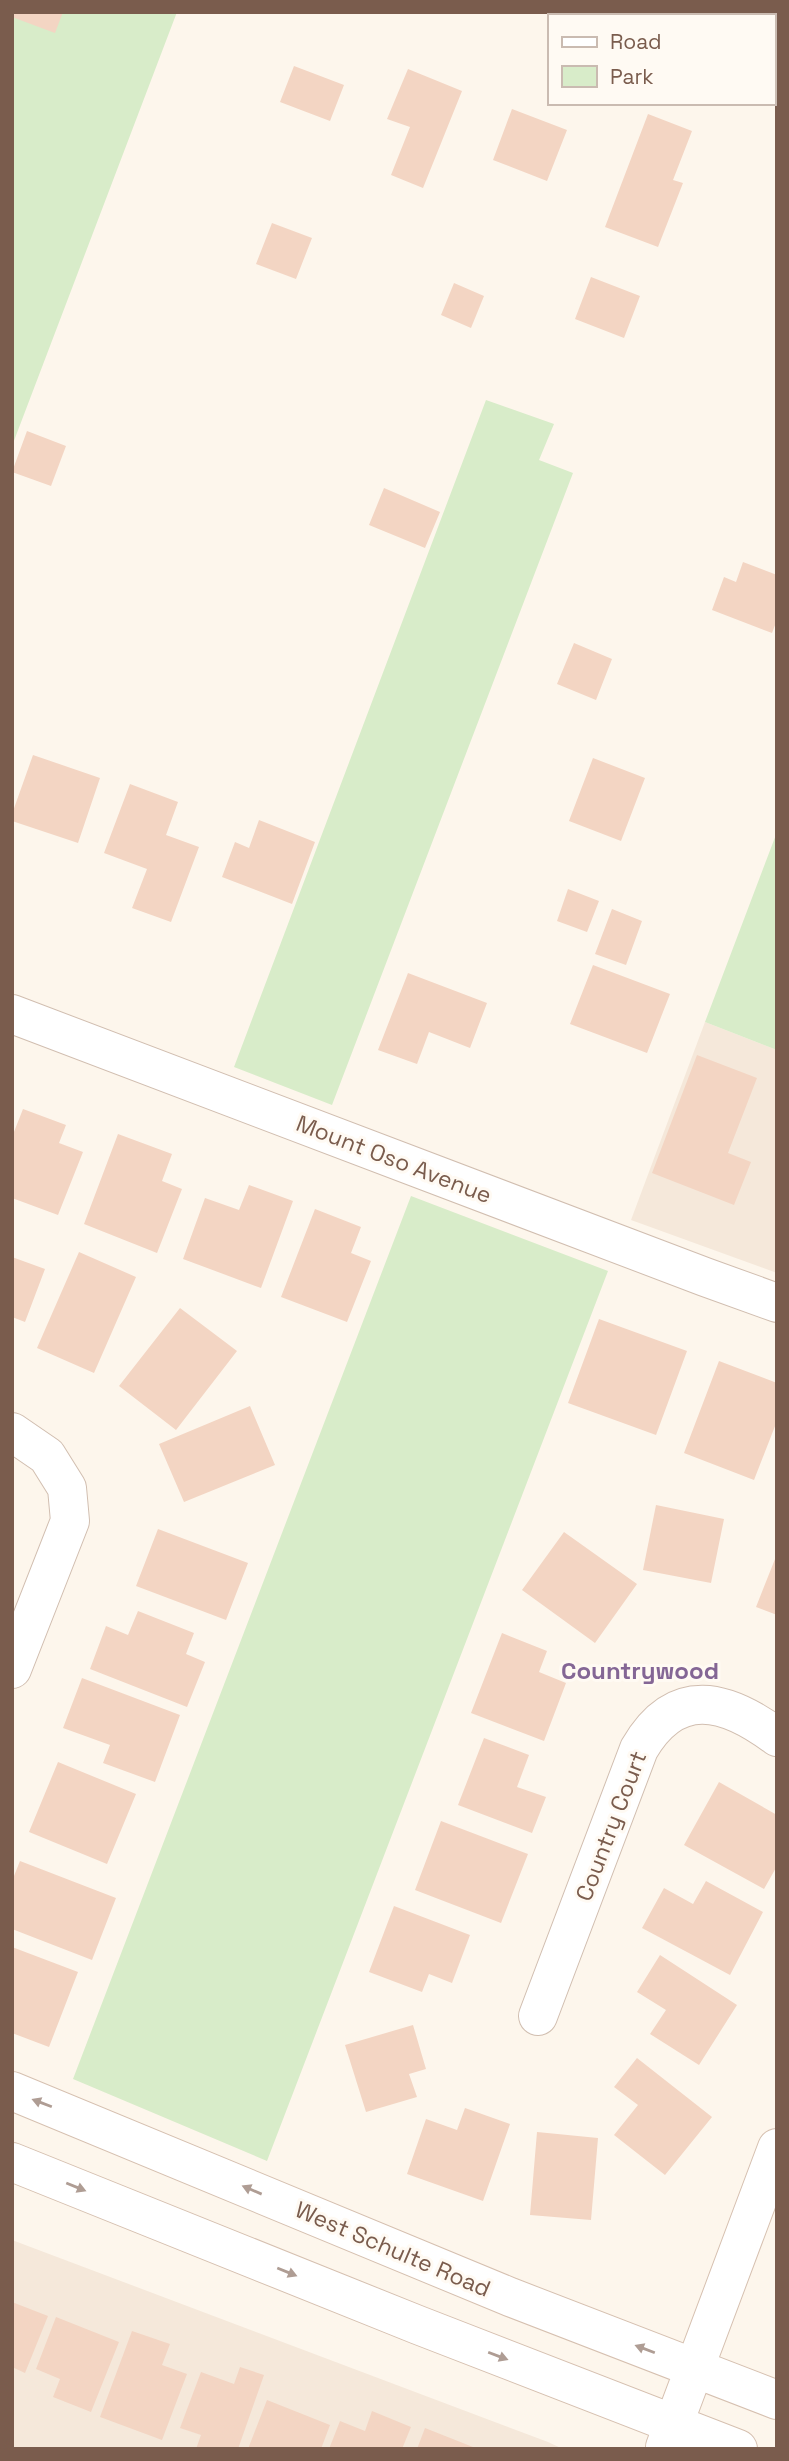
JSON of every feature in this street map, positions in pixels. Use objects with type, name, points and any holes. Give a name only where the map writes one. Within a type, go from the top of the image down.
[{"type":"street","name":"Mount Oso Avenue","points":[[12,1014],[777,1303]]},
{"type":"street","points":[[12,1432],[47,1456],[67,1488],[70,1521],[12,1668]]},
{"type":"street","name":"Country Court","points":[[538,2016],[639,1749],[657,1723],[676,1711],[699,1704],[727,1707],[754,1720],[777,1737]]},
{"type":"street","name":"West Schulte Road","points":[[12,2091],[510,2297],[777,2400]]},
{"type":"street","points":[[669,2437],[777,2148]]},
{"type":"street","points":[[12,2162],[418,2325],[669,2437],[738,2449]]},
{"type":"shaded area","points":[[705,1022],[777,1050],[777,1273],[631,1220]]},
{"type":"shaded area","points":[[12,2240],[548,2442],[563,2449],[12,2449]]},
{"type":"green space","points":[[12,12],[177,12],[12,446]]},
{"type":"green space","points":[[486,400],[554,424],[539,460],[573,473],[332,1105],[234,1067]]},
{"type":"green space","points":[[777,832],[777,1050],[705,1022]]},
{"type":"green space","points":[[411,1196],[608,1271],[267,2161],[73,2079]]},
{"type":"building","points":[[12,12],[63,12],[55,33],[12,17]]},
{"type":"building","points":[[294,66],[344,85],[330,121],[280,102]]},
{"type":"building","points":[[408,69],[462,91],[423,188],[391,175],[410,127],[387,119]]},
{"type":"building","points":[[512,109],[567,130],[547,181],[493,160]]},
{"type":"building","points":[[648,114],[692,131],[673,180],[683,183],[658,247],[605,227]]},
{"type":"building","points":[[272,223],[312,238],[296,279],[256,264]]},
{"type":"building","points":[[591,277],[640,296],[624,338],[575,319]]},
{"type":"building","points":[[454,283],[484,296],[471,328],[441,315]]},
{"type":"building","points":[[27,431],[66,446],[51,486],[12,472]]},
{"type":"building","points":[[384,488],[440,512],[425,548],[369,525]]},
{"type":"building","points":[[743,562],[777,575],[777,620],[772,633],[712,610],[724,577],[736,582]]},
{"type":"building","points":[[574,643],[612,659],[596,700],[557,684]]},
{"type":"building","points":[[33,755],[100,778],[78,843],[12,821],[12,814]]},
{"type":"building","points":[[593,758],[645,778],[621,841],[569,821]]},
{"type":"building","points":[[130,784],[178,802],[166,835],[199,847],[171,922],[132,908],[147,869],[104,853]]},
{"type":"building","points":[[259,820],[315,842],[292,904],[222,877],[235,842],[249,848]]},
{"type":"building","points":[[568,889],[599,901],[587,932],[557,921]]},
{"type":"building","points":[[612,909],[642,921],[626,965],[595,954]]},
{"type":"building","points":[[593,965],[670,994],[647,1053],[570,1024]]},
{"type":"building","points":[[408,973],[487,1003],[470,1048],[429,1032],[417,1064],[378,1050]]},
{"type":"building","points":[[697,1055],[757,1078],[728,1153],[751,1162],[734,1205],[652,1173]]},
{"type":"building","points":[[23,1109],[66,1125],[59,1143],[83,1152],[58,1215],[12,1198],[12,1137]]},
{"type":"building","points":[[118,1134],[172,1154],[162,1181],[182,1189],[157,1253],[84,1224]]},
{"type":"building","points":[[249,1185],[293,1201],[261,1288],[183,1259],[205,1198],[239,1210]]},
{"type":"building","points":[[315,1209],[361,1227],[351,1253],[371,1261],[347,1322],[281,1297]]},
{"type":"building","points":[[79,1252],[136,1277],[94,1373],[37,1348]]},
{"type":"building","points":[[12,1257],[45,1269],[25,1322],[12,1317]]},
{"type":"building","points":[[180,1308],[237,1351],[176,1430],[119,1386]]},
{"type":"building","points":[[599,1319],[687,1351],[656,1435],[568,1403]]},
{"type":"building","points":[[719,1361],[777,1383],[777,1421],[754,1480],[684,1453]]},
{"type":"building","points":[[250,1406],[275,1465],[184,1502],[159,1444]]},
{"type":"building","points":[[656,1505],[724,1519],[711,1583],[643,1570]]},
{"type":"building","points":[[158,1529],[248,1563],[226,1620],[136,1586]]},
{"type":"building","points":[[564,1532],[637,1584],[595,1643],[522,1590]]},
{"type":"building","points":[[777,1554],[777,1615],[756,1607]]},
{"type":"building","points":[[138,1611],[194,1633],[186,1654],[205,1662],[187,1707],[90,1669],[106,1626],[128,1635]]},
{"type":"building","points":[[502,1633],[547,1651],[539,1672],[566,1683],[544,1741],[471,1713]]},
{"type":"building","points":[[82,1678],[180,1715],[155,1782],[103,1763],[110,1745],[63,1728]]},
{"type":"building","points":[[484,1738],[529,1755],[517,1787],[546,1797],[532,1833],[458,1805]]},
{"type":"building","points":[[58,1762],[136,1794],[107,1864],[29,1832]]},
{"type":"building","points":[[719,1782],[777,1815],[777,1866],[764,1889],[684,1845]]},
{"type":"building","points":[[441,1821],[528,1854],[501,1923],[415,1890]]},
{"type":"building","points":[[20,1861],[116,1898],[92,1960],[12,1929],[12,1881]]},
{"type":"building","points":[[706,1881],[763,1912],[730,1975],[642,1928],[664,1888],[693,1904]]},
{"type":"building","points":[[394,1906],[470,1935],[452,1983],[429,1974],[422,1992],[369,1972]]},
{"type":"building","points":[[12,1947],[78,1972],[49,2047],[12,2033]]},
{"type":"building","points":[[660,1955],[737,2005],[699,2065],[650,2034],[666,2010],[637,1992]]},
{"type":"building","points":[[413,2025],[426,2069],[409,2074],[417,2097],[366,2112],[345,2045]]},
{"type":"building","points":[[637,2058],[712,2117],[665,2175],[614,2135],[638,2105],[614,2087]]},
{"type":"building","points":[[465,2108],[510,2124],[483,2201],[407,2174],[426,2119],[457,2130]]},
{"type":"building","points":[[537,2132],[598,2138],[591,2220],[530,2215]]},
{"type":"building","points":[[12,2302],[48,2316],[25,2373],[12,2367]]},
{"type":"building","points":[[56,2317],[119,2342],[91,2412],[53,2397],[60,2379],[36,2369]]},
{"type":"building","points":[[132,2331],[170,2344],[162,2365],[187,2374],[162,2440],[100,2417]]},
{"type":"building","points":[[240,2367],[264,2375],[238,2449],[196,2449],[201,2435],[180,2428],[201,2372],[234,2384]]},
{"type":"building","points":[[267,2400],[330,2425],[321,2449],[248,2449]]},
{"type":"building","points":[[372,2411],[411,2427],[402,2449],[329,2449],[340,2421],[365,2431]]},
{"type":"building","points":[[425,2428],[478,2449],[417,2449]]},
{"type":"district","name":"Countrywood","points":[[640,1671]]}]
